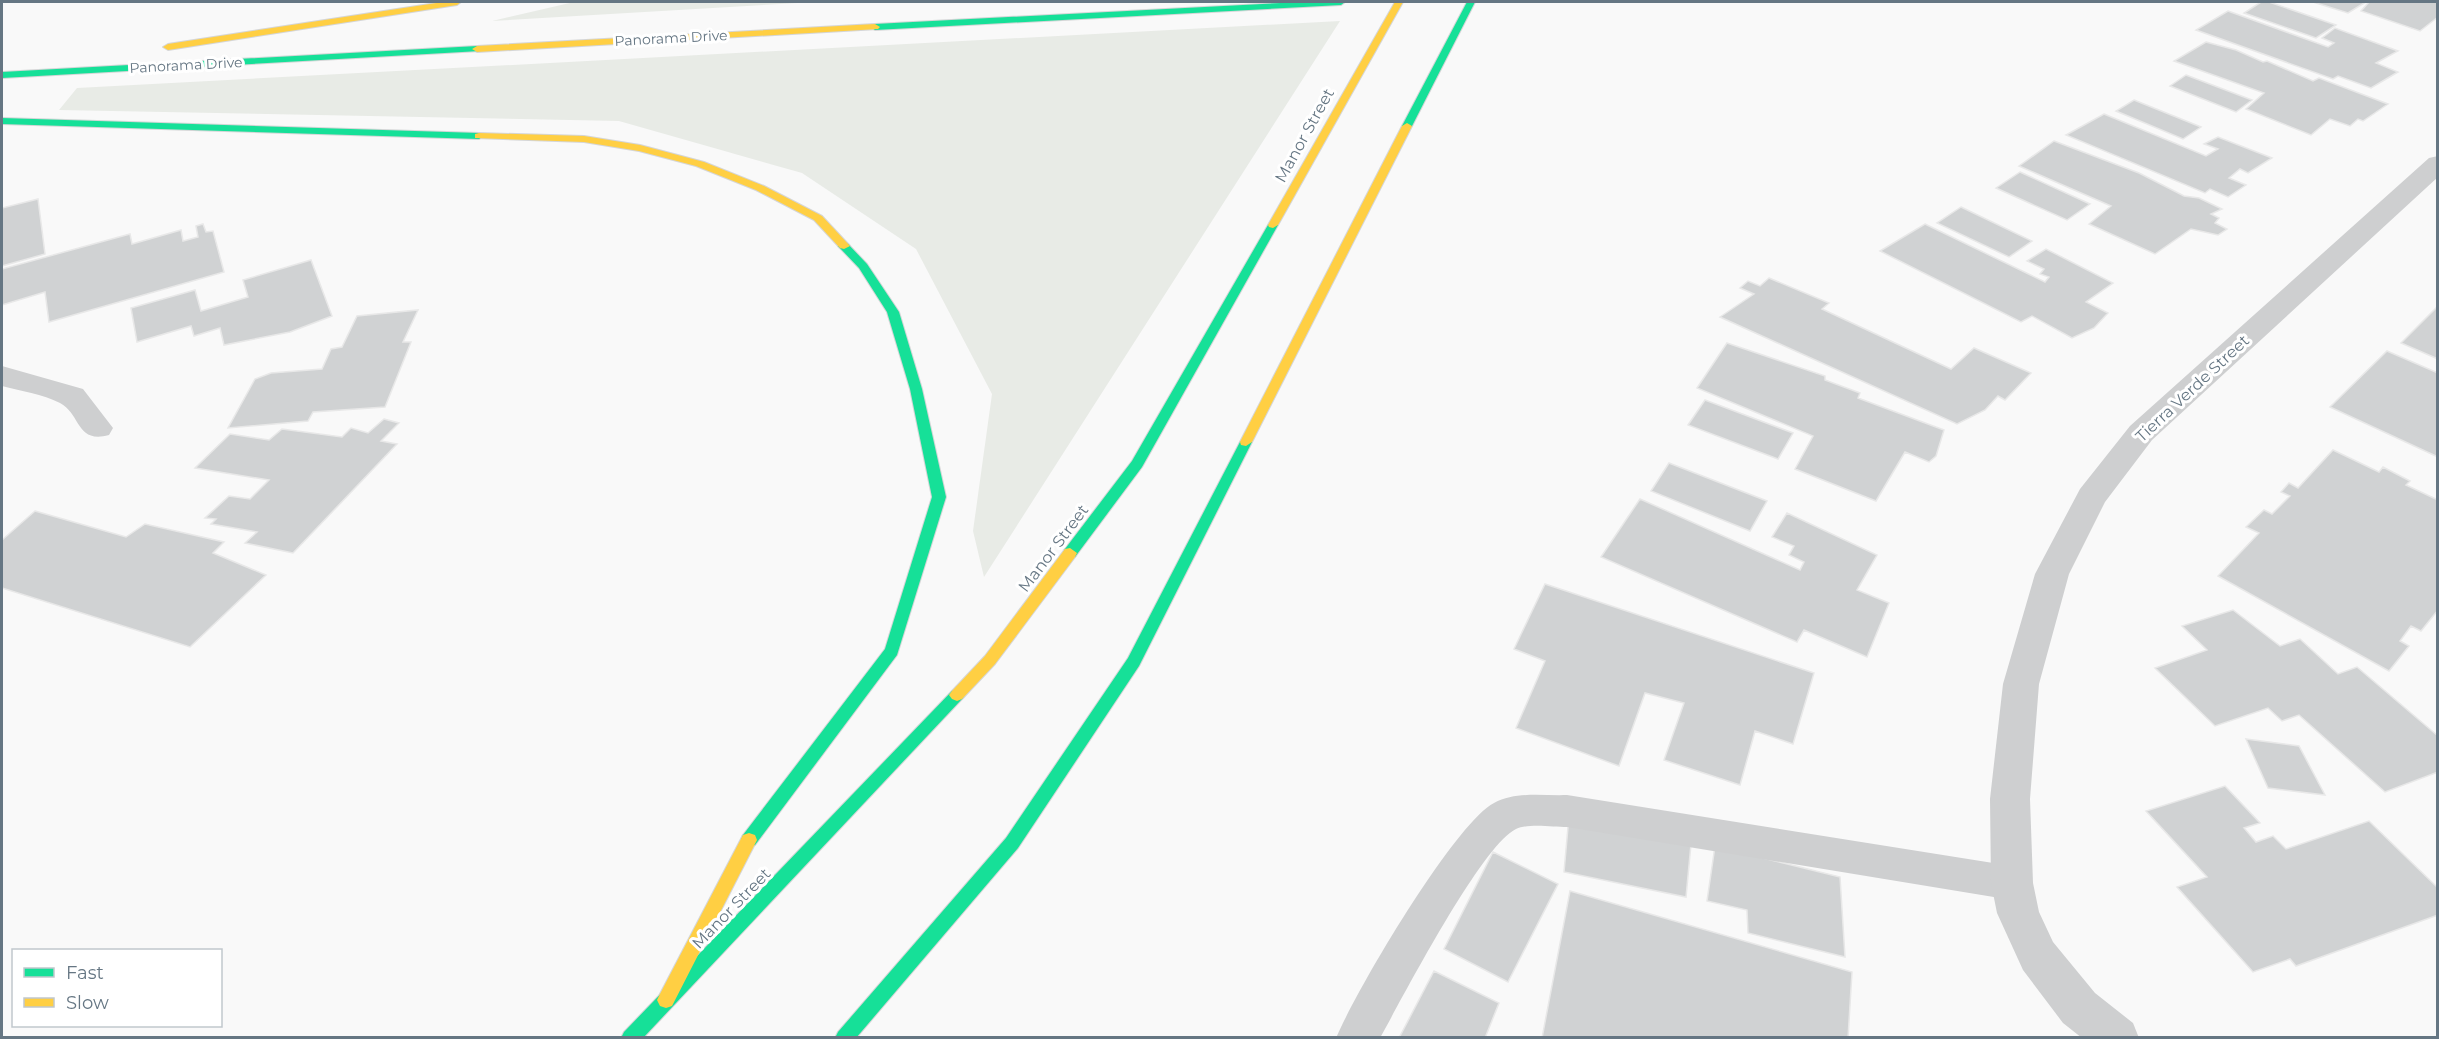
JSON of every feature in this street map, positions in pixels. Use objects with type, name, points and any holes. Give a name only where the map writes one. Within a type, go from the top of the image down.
[{"type":"main road","points":[[151,50],[457,2]]},
{"type":"main road","name":"Panorama Drive","points":[[2,74],[1341,2]]},
{"type":"main road","name":"Manor Street","points":[[630,1038],[990,660],[1137,464],[1399,2]]},
{"type":"main road","points":[[844,1038],[1012,843],[1134,662],[1471,2]]},
{"type":"main road","points":[[2,74],[128,54]]},
{"type":"main road","points":[[2,122],[595,141],[640,148],[700,164],[759,188],[818,218],[864,266],[892,312],[916,389],[939,497],[892,651],[748,842],[666,1000]]},
{"type":"street","name":"Tierra Verde Street","points":[[2116,1038],[2079,1008],[2038,956],[2018,913],[2012,883],[2010,799],[2021,684],[2052,574],[2091,497],[2141,433],[2438,163]]},
{"type":"street","points":[[2,376],[72,396],[98,428]]},
{"type":"lane","points":[[1357,1038],[1468,853],[1496,821],[1507,814],[1568,811],[2012,883]]},
{"type":"shaded area","points":[[574,2],[815,2],[492,21]]},
{"type":"shaded area","points":[[1340,21],[984,577],[973,531],[992,394],[916,249],[802,173],[619,121],[59,110],[77,88]]},
{"type":"building","points":[[2261,2],[2269,2],[2336,25],[2316,38],[2244,13]]},
{"type":"building","points":[[2313,2],[2366,2],[2348,13]]},
{"type":"building","points":[[2369,2],[2438,2],[2438,17],[2420,31],[2361,11]]},
{"type":"building","points":[[2228,11],[2328,47],[2334,43],[2322,38],[2335,28],[2398,51],[2376,63],[2398,72],[2371,88],[2338,76],[2333,79],[2196,30]]},
{"type":"building","points":[[2206,42],[2236,50],[2263,62],[2267,61],[2313,81],[2319,78],[2388,104],[2363,121],[2358,119],[2350,126],[2330,119],[2311,135],[2246,109],[2264,93],[2174,61]]},
{"type":"building","points":[[2186,75],[2252,100],[2236,112],[2170,86]]},
{"type":"building","points":[[2134,100],[2201,127],[2183,139],[2116,111]]},
{"type":"building","points":[[2104,114],[2206,156],[2218,149],[2204,144],[2218,137],[2272,158],[2248,173],[2240,169],[2229,178],[2246,185],[2228,197],[2210,189],[2205,193],[2066,135]]},
{"type":"building","points":[[2054,141],[2139,173],[2184,196],[2199,198],[2222,209],[2211,214],[2219,218],[2215,223],[2227,229],[2218,235],[2191,229],[2155,254],[2089,224],[2111,206],[2019,166]]},
{"type":"building","points":[[2020,172],[2090,204],[2067,220],[1996,188]]},
{"type":"building","points":[[38,199],[45,254],[2,266],[2,208]]},
{"type":"building","points":[[1961,207],[2032,241],[2009,257],[1937,223]]},
{"type":"building","points":[[203,224],[206,232],[213,231],[224,272],[49,322],[45,292],[2,305],[2,269],[130,234],[132,244],[181,230],[183,241],[198,237],[196,226]]},
{"type":"building","points":[[1925,224],[2045,282],[2049,277],[2040,274],[2044,269],[2027,261],[2046,249],[2113,283],[2086,302],[2108,313],[2094,328],[2072,338],[2032,316],[2021,322],[1880,251]]},
{"type":"building","points":[[311,260],[332,316],[290,332],[224,345],[220,328],[194,336],[191,326],[137,342],[131,308],[195,290],[201,311],[248,297],[243,280]]},
{"type":"building","points":[[1769,278],[1829,303],[1822,309],[1951,369],[1974,348],[2031,373],[2005,400],[1998,396],[1985,410],[1957,424],[1720,317],[1754,294],[1740,288],[1748,281],[1760,286]]},
{"type":"building","points":[[2438,306],[2438,359],[2401,343]]},
{"type":"building","points":[[418,310],[403,342],[411,342],[385,407],[313,412],[308,421],[228,428],[255,379],[271,373],[322,369],[331,349],[342,347],[357,316]]},
{"type":"building","points":[[1727,343],[1825,376],[1825,380],[1860,393],[1858,398],[1944,430],[1936,456],[1929,462],[1905,452],[1876,501],[1795,469],[1813,436],[1697,388]]},
{"type":"building","points":[[2387,351],[2438,373],[2438,457],[2330,407]]},
{"type":"building","points":[[1705,400],[1793,433],[1778,459],[1688,425]]},
{"type":"building","points":[[384,419],[399,423],[381,441],[397,444],[293,553],[245,543],[257,532],[211,524],[216,519],[205,518],[229,496],[250,499],[269,480],[195,468],[230,434],[269,440],[282,429],[342,437],[351,428],[368,433]]},
{"type":"building","points":[[2333,450],[2379,472],[2383,467],[2410,481],[2406,485],[2438,500],[2438,610],[2421,631],[2411,626],[2400,641],[2409,646],[2389,671],[2218,576],[2259,533],[2246,527],[2264,510],[2272,514],[2290,496],[2281,492],[2289,483],[2298,488]]},
{"type":"building","points":[[1669,463],[1767,501],[1750,531],[1651,491]]},
{"type":"building","points":[[1640,499],[1800,570],[1804,562],[1789,555],[1794,546],[1772,537],[1787,513],[1877,555],[1857,590],[1889,603],[1867,657],[1804,630],[1797,642],[1601,557]]},
{"type":"building","points":[[35,511],[126,537],[145,524],[224,542],[213,553],[266,575],[190,647],[2,588],[2,540]]},
{"type":"building","points":[[1545,584],[1814,673],[1793,744],[1755,731],[1740,785],[1664,760],[1684,703],[1645,693],[1619,766],[1516,728],[1545,661],[1514,649]]},
{"type":"building","points":[[2233,610],[2280,646],[2300,639],[2338,674],[2357,667],[2438,736],[2438,772],[2385,792],[2299,715],[2282,721],[2268,708],[2215,726],[2155,668],[2207,650],[2182,626]]},
{"type":"building","points":[[2246,739],[2299,746],[2325,795],[2268,788]]},
{"type":"building","points":[[2225,786],[2260,823],[2244,828],[2256,842],[2273,836],[2286,849],[2369,821],[2438,888],[2438,915],[2296,966],[2290,959],[2253,972],[2177,887],[2207,877],[2146,811]]},
{"type":"building","points":[[1569,816],[1691,844],[1686,897],[1564,872]]},
{"type":"building","points":[[1715,846],[1840,877],[1845,957],[1748,933],[1747,910],[1707,901]]},
{"type":"building","points":[[1493,852],[1558,884],[1508,982],[1444,949]]},
{"type":"building","points":[[1570,891],[1852,972],[1848,1038],[1542,1038]]},
{"type":"building","points":[[1434,971],[1499,1003],[1485,1038],[1399,1038]]},
{"type":"traffic: fast","points":[[875,27],[1341,2]]},
{"type":"traffic: fast","points":[[1407,126],[1471,2]]},
{"type":"traffic: fast","points":[[2,75],[477,49]]},
{"type":"traffic: fast","points":[[2,121],[479,136]]},
{"type":"traffic: fast","points":[[1070,553],[1137,464],[1273,225]]},
{"type":"traffic: fast","points":[[749,840],[892,651],[939,497],[916,389],[893,312],[863,266],[844,246]]},
{"type":"traffic: fast","points":[[844,1038],[1012,843],[1134,662],[1246,442]]},
{"type":"traffic: fast","points":[[630,1038],[957,695]]},
{"type":"traffic: slow","points":[[168,47],[457,2]]},
{"type":"traffic: slow","points":[[1273,225],[1399,2]]},
{"type":"traffic: slow","points":[[477,49],[875,27]]},
{"type":"traffic: slow","points":[[1246,442],[1407,126]]},
{"type":"traffic: slow","points":[[479,136],[584,139],[640,148],[700,164],[760,188],[818,218],[844,246]]},
{"type":"traffic: slow","points":[[957,695],[990,660],[1070,553]]},
{"type":"traffic: slow","points":[[666,1000],[749,840]]}]
